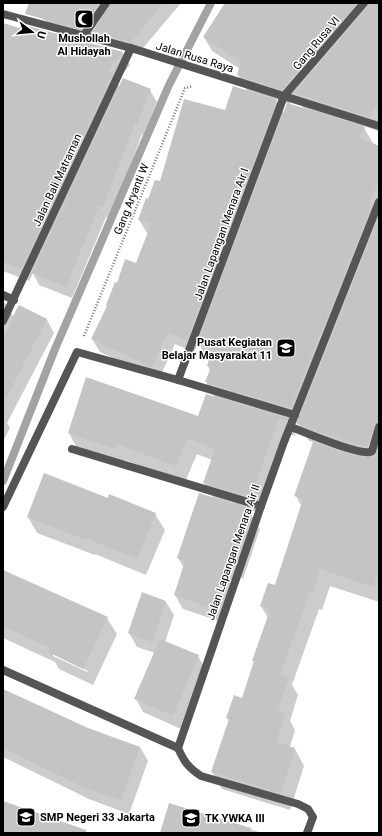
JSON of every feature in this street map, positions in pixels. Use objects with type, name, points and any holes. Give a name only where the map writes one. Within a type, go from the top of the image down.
[{"type":"street","points":[[84,35],[106,3]]},
{"type":"street","name":"Gang Rusa VI","points":[[284,96],[364,3]]},
{"type":"street","name":"Jalan Rusa Raya","points":[[3,14],[131,48],[379,126]]},
{"type":"street","name":"Jalan Bali Matraman","points":[[3,321],[131,48]]},
{"type":"street","name":"Jalan Lapangan Menara Air I","points":[[178,380],[284,96]]},
{"type":"street","name":"Jalan Lapangan Menara Air II","points":[[178,748],[261,506],[379,202]]},
{"type":"street","points":[[3,295],[14,300]]},
{"type":"street","points":[[3,507],[77,352],[178,380],[295,416]]},
{"type":"street","points":[[291,427],[351,450],[369,453],[374,448],[379,427]]},
{"type":"street","points":[[72,449],[261,506]]},
{"type":"street","points":[[3,670],[178,748],[183,760],[193,771],[202,776],[298,804],[308,809],[313,817],[307,833]]},
{"type":"path","name":"Gang Aryanti W","points":[[77,352],[185,88],[221,76]]},
{"type":"building","points":[[29,3],[99,3],[81,29],[25,14]]},
{"type":"building","points":[[111,3],[163,3],[131,42],[93,32]]},
{"type":"building","points":[[225,3],[357,3],[282,90],[237,75],[241,62],[203,37]]},
{"type":"building","points":[[369,3],[379,3],[379,101],[370,117],[294,93],[368,7]]},
{"type":"building","points":[[3,23],[19,28],[21,24],[123,52],[107,71],[113,73],[21,269],[3,261]]},
{"type":"building","points":[[123,78],[151,89],[137,124],[135,123],[103,207],[99,206],[66,287],[32,273]]},
{"type":"building","points":[[233,86],[277,100],[187,340],[168,332],[152,367],[150,367],[91,339],[107,306],[106,305],[115,282],[117,283],[125,259],[136,263],[151,224],[138,220],[146,198],[148,199],[155,180],[160,181],[184,99],[225,110]]},
{"type":"building","points":[[287,103],[365,127],[359,137],[379,146],[379,180],[368,207],[371,207],[291,408],[205,382],[211,367],[207,366],[212,350],[197,344]]},
{"type":"building","points":[[379,217],[379,422],[375,423],[374,425],[368,446],[364,446],[297,424]]},
{"type":"building","points":[[19,305],[47,319],[3,404],[3,340]]},
{"type":"building","points":[[86,377],[198,416],[206,394],[287,418],[287,421],[279,418],[251,497],[203,483],[215,449],[187,438],[176,466],[116,444],[114,449],[68,433]]},
{"type":"building","points":[[313,442],[341,452],[364,457],[375,456],[379,447],[379,569],[373,587],[320,569],[313,593],[310,592],[280,675],[289,678],[278,710],[286,713],[276,742],[295,748],[281,793],[211,772],[229,719],[226,718],[234,695],[242,698],[254,661],[252,661],[270,610],[260,606],[268,583],[275,585],[303,499],[294,496]]},
{"type":"building","points":[[44,473],[108,498],[109,494],[156,513],[137,559],[86,538],[86,540],[27,517]]},
{"type":"building","points":[[199,493],[247,508],[245,513],[252,515],[235,565],[230,564],[214,609],[174,595],[185,561],[177,558]]},
{"type":"building","points":[[3,570],[108,617],[83,669],[48,652],[50,648],[3,626]]},
{"type":"building","points":[[142,592],[166,601],[152,642],[128,633]]},
{"type":"building","points":[[160,639],[199,655],[173,716],[134,699]]},
{"type":"building","points":[[3,689],[88,728],[140,747],[121,800],[77,785],[3,748]]},
{"type":"building","name":"SMP Negeri 33 Jakarta","points":[[3,801],[86,830],[86,833],[3,833]]},
{"type":"building","name":"TK YWKA III","points":[[169,803],[251,828],[250,833],[160,833]]},
{"type":"waterway","points":[[3,481],[55,349],[169,85],[211,3]]},
{"type":"place","name":"Mushollah Al Hidayah","points":[[84,19]]},
{"type":"place","name":"Pusat Kegiatan Belajar Masyarakat 11","points":[[286,348]]},
{"type":"place","name":"SMP Negeri 33 Jakarta","points":[[26,817]]},
{"type":"place","name":"TK YWKA III","points":[[191,818]]}]
